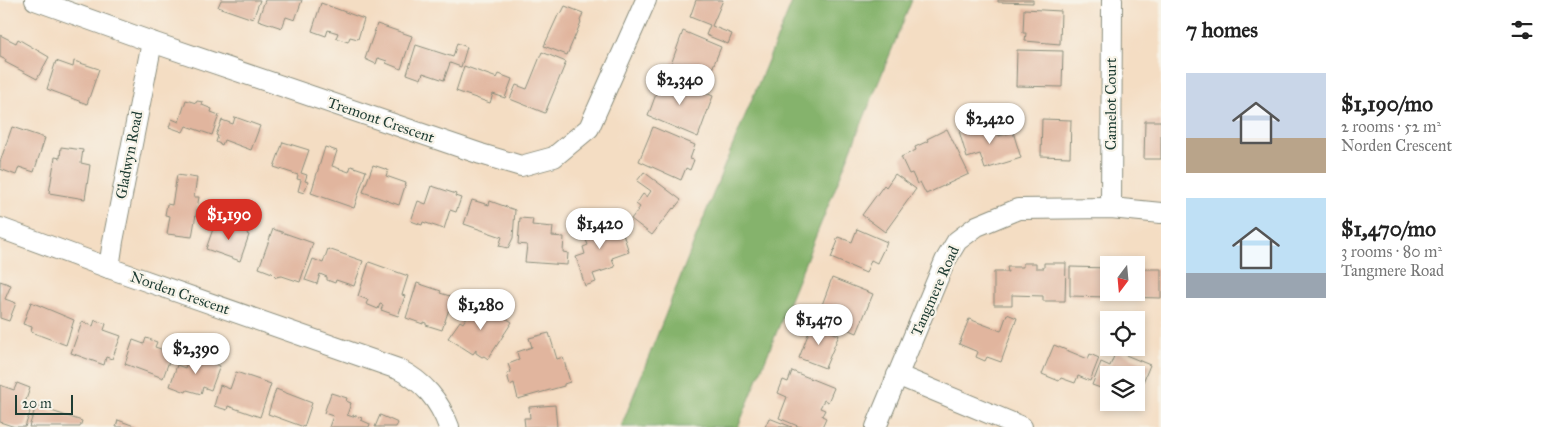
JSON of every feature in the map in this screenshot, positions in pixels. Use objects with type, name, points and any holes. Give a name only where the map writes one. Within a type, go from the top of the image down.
[{"type":"street","name":"Tremont Crescent","points":[[36,0],[152,42],[520,166],[554,157],[589,128],[646,0]]},
{"type":"street","name":"Camelot Court","points":[[1111,208],[1112,0]]},
{"type":"street","name":"Gladwyn Road","points":[[109,268],[152,42]]},
{"type":"street","name":"Tangmere Road","points":[[876,427],[945,261],[957,241],[977,226],[1018,209],[1111,208],[1161,213]]},
{"type":"street","name":"Norden Crescent","points":[[0,228],[398,369],[426,387],[444,413],[450,427]]},
{"type":"street","points":[[897,375],[1022,427]]},
{"type":"green space","points":[[793,0],[912,0],[738,427],[621,427],[723,169]]},
{"type":"building","points":[[221,0],[260,0],[253,19],[218,7]]},
{"type":"building","points":[[265,0],[302,0],[295,20],[286,17],[282,28],[258,20]]},
{"type":"building","points":[[696,0],[723,0],[712,26],[732,34],[728,44],[706,35],[710,25],[690,17]]},
{"type":"building","points":[[998,0],[1033,0],[1033,3],[998,2]]},
{"type":"building","points":[[321,3],[364,19],[358,39],[350,37],[348,42],[336,38],[338,33],[328,30],[326,36],[312,31]]},
{"type":"building","points":[[565,6],[583,13],[567,55],[544,46],[559,13],[561,14]]},
{"type":"building","points":[[1024,9],[1061,11],[1060,44],[1025,41],[1026,33],[1023,33]]},
{"type":"building","points":[[377,24],[412,36],[401,69],[378,58],[376,64],[365,59]]},
{"type":"building","points":[[683,31],[721,47],[705,86],[669,70]]},
{"type":"building","points":[[0,35],[16,43],[18,39],[49,57],[37,79],[5,62],[6,60],[0,57]]},
{"type":"building","points":[[457,43],[467,47],[461,67],[450,63],[444,80],[423,73],[421,79],[407,74],[416,45],[453,57]]},
{"type":"building","points":[[1017,50],[1063,51],[1062,87],[1016,86]]},
{"type":"building","points":[[542,52],[566,62],[545,113],[510,99],[516,85],[527,89]]},
{"type":"building","points":[[56,61],[73,67],[74,61],[99,69],[87,104],[47,89]]},
{"type":"building","points":[[464,66],[497,78],[499,74],[512,79],[505,98],[493,94],[490,103],[456,91]]},
{"type":"building","points":[[663,75],[713,96],[698,137],[648,116]]},
{"type":"building","points":[[186,100],[196,103],[197,101],[203,102],[202,105],[212,109],[211,112],[219,115],[212,135],[186,126],[183,132],[169,127],[172,119],[179,122]]},
{"type":"building","points":[[235,117],[260,126],[251,150],[224,140],[222,145],[216,142],[218,136],[216,135],[222,120],[233,124]]},
{"type":"building","points":[[1042,119],[1071,120],[1070,157],[1041,156]]},
{"type":"building","points":[[995,120],[999,136],[1013,132],[1021,158],[985,169],[980,154],[967,158],[959,131]]},
{"type":"building","points":[[1145,121],[1161,121],[1161,159],[1144,159]]},
{"type":"building","points":[[12,127],[45,138],[34,172],[19,167],[16,175],[0,169],[0,162]]},
{"type":"building","points":[[653,127],[695,145],[690,159],[694,160],[690,170],[686,168],[681,180],[639,161]]},
{"type":"building","points":[[947,129],[969,174],[926,194],[920,182],[917,184],[912,173],[909,174],[901,157],[916,150],[915,147],[928,141],[927,139]]},
{"type":"building","points":[[283,142],[309,150],[301,173],[307,175],[305,181],[308,182],[304,193],[298,191],[301,180],[297,179],[298,175],[274,167]]},
{"type":"building","points":[[61,147],[83,150],[81,163],[90,165],[85,199],[49,193],[55,157],[60,158]]},
{"type":"building","points":[[325,147],[337,151],[332,166],[349,172],[351,166],[366,171],[354,208],[311,193]]},
{"type":"building","points":[[373,165],[388,170],[386,176],[406,183],[399,205],[363,192]]},
{"type":"building","points":[[644,172],[681,200],[652,235],[631,219],[640,207],[636,204],[643,194],[647,197],[651,191],[637,181]]},
{"type":"building","points":[[895,174],[916,189],[885,232],[862,215],[884,185],[886,187]]},
{"type":"building","points":[[177,175],[197,178],[194,197],[199,197],[192,237],[167,234],[170,216],[165,215],[167,204],[172,205]]},
{"type":"building","points":[[432,186],[456,194],[455,196],[461,198],[456,212],[450,210],[444,229],[423,222],[422,225],[411,221],[418,201],[426,204]]},
{"type":"building","points":[[472,200],[489,205],[490,201],[515,210],[513,238],[508,248],[499,246],[502,237],[464,224]]},
{"type":"building","points":[[520,218],[533,219],[532,225],[553,227],[552,236],[564,237],[563,252],[568,253],[567,265],[525,262],[527,245],[518,244]]},
{"type":"building","points":[[604,220],[608,232],[621,228],[629,252],[612,258],[615,267],[593,274],[596,282],[585,286],[576,257],[585,254],[583,247],[588,245],[581,227]]},
{"type":"building","points":[[215,223],[232,228],[233,224],[249,229],[247,234],[249,235],[240,261],[206,249]]},
{"type":"building","points":[[273,229],[313,243],[300,282],[282,276],[276,277],[272,273],[259,268]]},
{"type":"building","points":[[857,229],[887,242],[877,263],[871,260],[866,273],[831,258],[838,237],[852,242]]},
{"type":"building","points":[[328,249],[363,261],[354,286],[336,280],[335,283],[327,280],[327,277],[320,274],[317,284],[305,280],[313,259],[323,263]]},
{"type":"building","points":[[369,262],[408,276],[402,295],[405,296],[398,316],[381,310],[383,305],[380,304],[378,309],[366,304],[368,300],[358,296]]},
{"type":"building","points":[[1023,263],[1036,263],[1036,268],[1044,268],[1044,263],[1066,263],[1065,301],[1043,301],[1043,296],[1012,295],[1012,305],[994,305],[994,272],[1008,272],[1007,267],[1023,267]]},
{"type":"building","points":[[1070,267],[1100,268],[1100,297],[1070,296]]},
{"type":"building","points":[[1145,269],[1161,269],[1161,298],[1145,298]]},
{"type":"building","points":[[832,278],[873,294],[857,333],[830,322],[832,318],[819,313]]},
{"type":"building","points":[[0,281],[11,285],[5,299],[16,303],[9,321],[0,318]]},
{"type":"building","points":[[417,283],[453,297],[442,330],[426,325],[423,322],[423,324],[406,318]]},
{"type":"building","points":[[478,300],[512,322],[488,359],[476,353],[476,350],[473,354],[448,338],[460,321],[463,323]]},
{"type":"building","points":[[31,302],[74,320],[66,345],[31,332],[32,327],[23,324]]},
{"type":"building","points":[[1007,314],[1017,318],[1001,362],[987,357],[985,361],[976,357],[978,352],[959,344],[969,319],[1001,331]]},
{"type":"building","points":[[95,320],[106,324],[104,330],[121,336],[112,359],[106,357],[104,365],[71,353],[82,322],[93,326]]},
{"type":"building","points":[[812,324],[839,335],[825,368],[799,358]]},
{"type":"building","points":[[549,333],[557,359],[563,357],[570,382],[564,384],[564,386],[518,399],[514,383],[510,385],[507,374],[511,372],[508,364],[519,360],[517,352],[532,347],[529,338]]},
{"type":"building","points":[[146,338],[157,342],[155,347],[172,353],[163,378],[125,364],[133,340],[144,344]]},
{"type":"building","points":[[1054,345],[1088,359],[1090,354],[1099,358],[1090,381],[1078,376],[1075,383],[1061,378],[1059,381],[1042,374]]},
{"type":"building","points":[[190,354],[198,357],[200,354],[213,358],[211,363],[220,366],[211,390],[203,387],[201,394],[187,390],[186,392],[170,386],[177,365],[185,368]]},
{"type":"building","points":[[1114,356],[1128,356],[1150,365],[1145,377],[1145,366],[1110,366]]},
{"type":"building","points":[[1101,362],[1110,366],[1100,366],[1100,388],[1092,385]]},
{"type":"building","points":[[792,371],[834,388],[828,402],[824,400],[820,408],[825,410],[822,416],[826,418],[822,427],[800,427],[779,418],[787,397],[778,393],[783,380],[788,382]]},
{"type":"building","points":[[236,372],[271,384],[260,417],[228,406],[227,410],[214,406],[220,385],[230,389]]},
{"type":"building","points":[[17,383],[30,388],[23,409],[30,412],[25,427],[15,427],[0,422],[0,385],[14,390]]},
{"type":"building","points":[[276,389],[312,403],[304,427],[268,414]]},
{"type":"building","points":[[331,393],[347,398],[346,401],[351,403],[347,415],[362,418],[361,420],[370,424],[369,427],[329,427],[333,416],[324,413]]},
{"type":"building","points":[[555,405],[557,427],[525,427],[524,418],[530,418],[529,407]]},
{"type":"building","points":[[36,406],[82,421],[80,427],[29,427]]},
{"type":"building","points":[[380,415],[398,423],[396,427],[375,427]]},
{"type":"building","points":[[769,418],[792,427],[765,427]]},
{"type":"building","points":[[118,420],[137,427],[116,427]]}]
